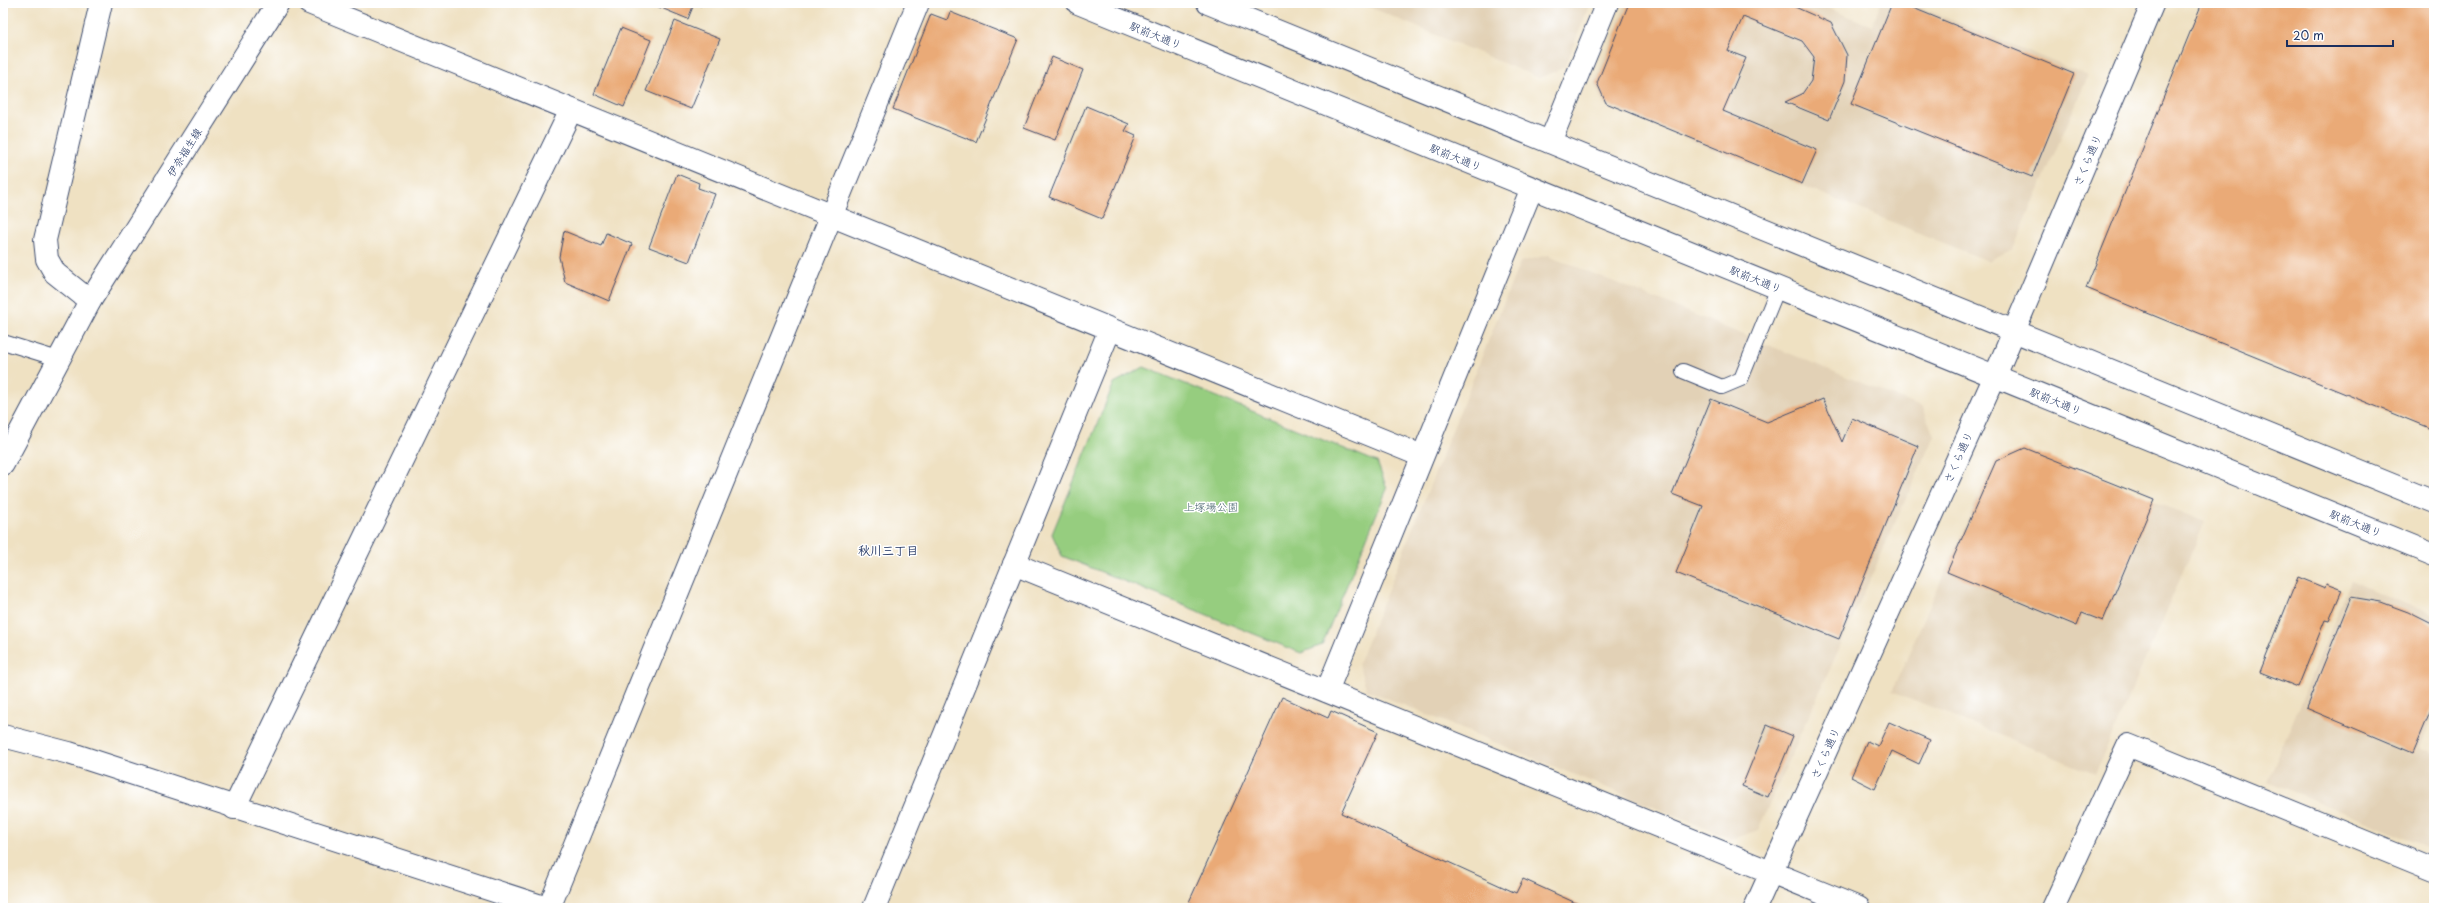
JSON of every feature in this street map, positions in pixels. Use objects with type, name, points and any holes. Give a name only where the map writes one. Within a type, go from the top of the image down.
[{"type":"street","points":[[90,301],[55,273],[47,259],[45,240],[101,3]]},
{"type":"street","name":"伊奈福生線","points":[[3,464],[90,301],[278,3]]},
{"type":"street","points":[[309,3],[1422,456]]},
{"type":"street","points":[[3,736],[69,753],[234,808],[548,908],[918,3]]},
{"type":"street","name":"駅前大通り","points":[[1078,3],[2434,555]]},
{"type":"street","points":[[1208,3],[2434,502]]},
{"type":"street","points":[[1550,142],[1607,3]]},
{"type":"street","name":"さくら通り","points":[[1755,908],[2015,332],[2153,3]]},
{"type":"street","points":[[234,808],[571,110]]},
{"type":"street","points":[[1327,691],[1532,188]]},
{"type":"street","points":[[874,908],[1110,329]]},
{"type":"street","points":[[1014,564],[1859,908]]},
{"type":"street","points":[[2053,908],[2128,745],[2434,870]]},
{"type":"lane","points":[[1683,371],[1722,387],[1741,379],[1778,288]]},
{"type":"lane","points":[[3,342],[58,359]]},
{"type":"shaded area","points":[[1360,3],[1590,3],[1565,67],[1539,78]]},
{"type":"shaded area","points":[[1626,3],[1816,3],[1872,26],[1881,3],[1910,3],[2088,76],[2013,249],[1988,261],[1604,105],[1594,83]]},
{"type":"shaded area","points":[[1548,255],[1923,408],[1934,436],[1758,830],[1732,839],[1367,690],[1358,664],[1520,262]]},
{"type":"shaded area","points":[[2024,449],[2205,522],[2095,774],[1892,691],[1994,461]]},
{"type":"shaded area","points":[[2351,581],[2434,615],[2434,712],[2420,747],[2434,753],[2434,850],[2268,781]]},
{"type":"green space","name":"上塚場公園","points":[[1144,367],[1377,462],[1387,489],[1322,645],[1301,653],[1062,556],[1052,534],[1114,383]]},
{"type":"building","points":[[649,3],[702,3],[701,6],[694,4],[688,19]]},
{"type":"building","points":[[1629,3],[1786,3],[1831,23],[1847,55],[1845,81],[1829,120],[1785,102],[1802,94],[1811,81],[1814,57],[1802,41],[1743,17],[1728,51],[1746,58],[1723,111],[1817,150],[1802,184],[1606,103],[1597,83]]},
{"type":"building","points":[[1892,3],[1901,3],[2074,74],[2032,177],[1851,104]]},
{"type":"building","points":[[2202,3],[2434,3],[2434,430],[2086,288]]},
{"type":"building","points":[[950,12],[1018,39],[976,142],[893,109],[931,14],[947,20]]},
{"type":"building","points":[[675,21],[720,39],[691,109],[646,91]]},
{"type":"building","points":[[621,28],[651,40],[624,107],[594,94]]},
{"type":"building","points":[[1052,57],[1083,70],[1055,140],[1024,128]]},
{"type":"building","points":[[1086,106],[1129,124],[1125,131],[1136,136],[1102,219],[1049,197]]},
{"type":"building","points":[[677,174],[699,183],[698,188],[715,194],[689,262],[649,247]]},
{"type":"building","points":[[564,231],[601,246],[606,233],[632,244],[609,301],[565,282],[559,257]]},
{"type":"building","points":[[1711,399],[1767,422],[1823,399],[1842,442],[1852,418],[1918,446],[1839,639],[1676,573],[1703,506],[1672,494]]},
{"type":"building","points":[[2025,448],[2154,500],[2103,621],[2082,613],[2077,626],[1947,572],[1996,461]]},
{"type":"building","points":[[2298,577],[2325,588],[2326,584],[2342,590],[2329,621],[2325,620],[2298,687],[2260,672]]},
{"type":"building","points":[[2351,597],[2381,602],[2408,612],[2434,625],[2434,703],[2413,753],[2306,708]]},
{"type":"building","points":[[1282,697],[1328,718],[1331,711],[1378,732],[1341,813],[1516,893],[1523,879],[1587,908],[1203,908],[1189,902]]},
{"type":"building","points":[[1889,722],[1930,740],[1919,764],[1892,751],[1875,789],[1851,777],[1867,741],[1878,746]]},
{"type":"building","points":[[1767,725],[1793,736],[1768,797],[1742,786]]},
{"type":"district","name":"秋川三丁目","points":[[888,550]]}]
